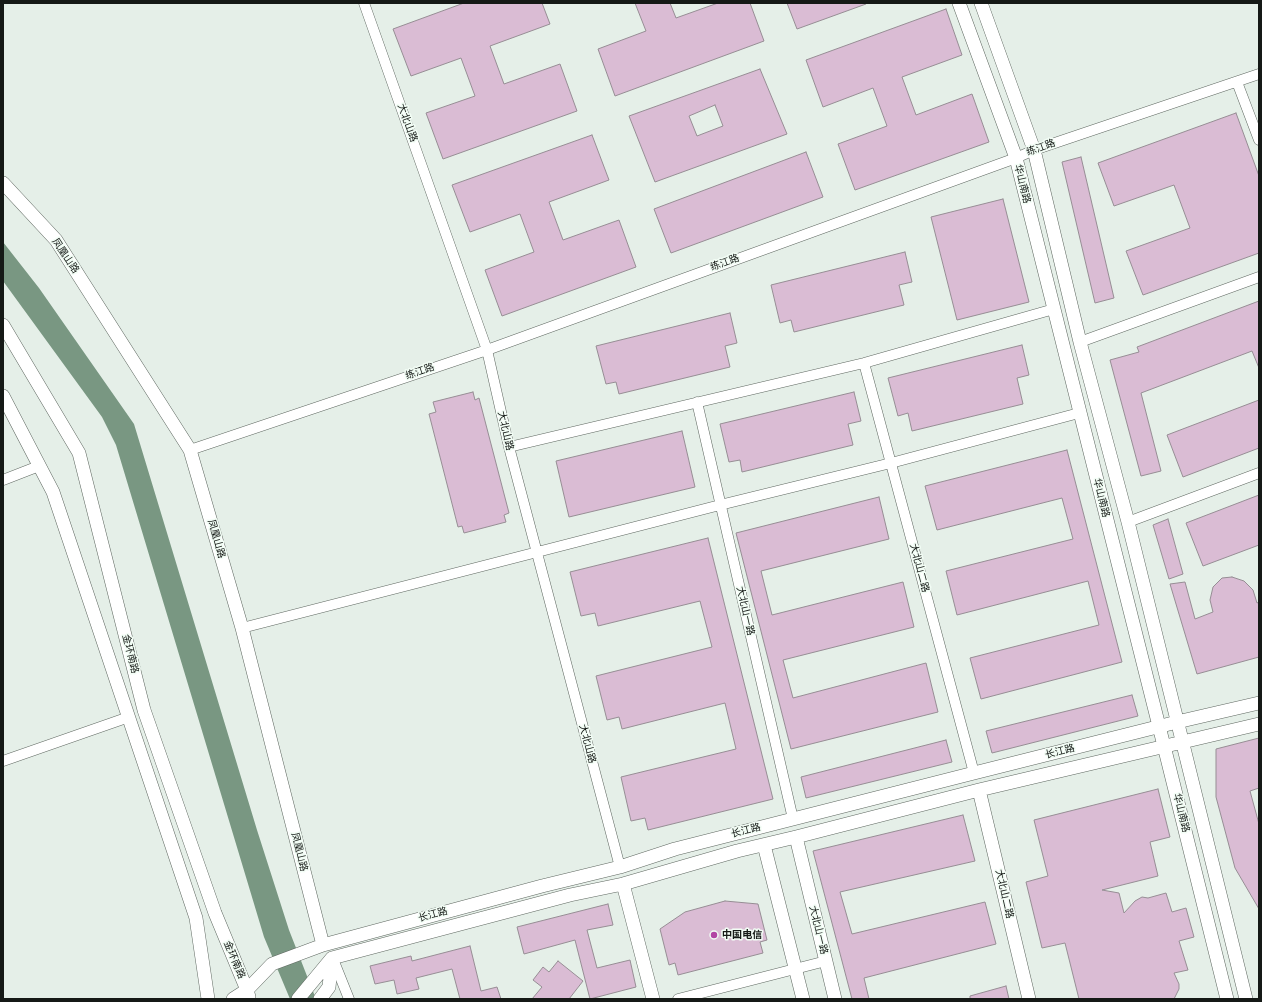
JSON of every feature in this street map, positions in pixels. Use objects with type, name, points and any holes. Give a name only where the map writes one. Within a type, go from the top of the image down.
[{"type":"street","name":"大北山路","points":[[364,3],[487,350],[509,447],[620,867]]},
{"type":"street","name":"华山南路","points":[[959,3],[1016,158],[1079,413],[1160,727],[1227,999]]},
{"type":"street","name":"华山南路","points":[[981,3],[1034,150],[1080,342],[1128,522],[1246,999]]},
{"type":"street","name":"练江路","points":[[190,450],[487,350],[1016,158],[1034,150],[1259,74]]},
{"type":"street","points":[[1237,82],[1259,140]]},
{"type":"street","name":"凤凰山路","points":[[3,183],[56,240],[190,450],[242,628],[323,945]]},
{"type":"street","points":[[1080,342],[1259,277]]},
{"type":"street","points":[[509,447],[864,363],[1054,309]]},
{"type":"street","name":"金环南路","points":[[3,325],[79,453],[144,710],[215,913],[248,994]]},
{"type":"street","name":"大北山二路","points":[[864,363],[974,772]]},
{"type":"street","name":"金环南路","points":[[3,396],[53,492],[196,918],[208,999]]},
{"type":"street","name":"大北山一路","points":[[697,402],[792,819]]},
{"type":"street","points":[[242,628],[720,505],[891,463],[1079,413]]},
{"type":"street","points":[[3,480],[39,466]]},
{"type":"street","points":[[1128,522],[1259,473]]},
{"type":"street","name":"长江路","points":[[233,999],[248,994],[272,964],[323,945],[542,886],[620,867],[675,848],[974,772],[1177,722],[1259,704]]},
{"type":"street","points":[[3,761],[129,717]]},
{"type":"street","name":"长江路","points":[[332,958],[570,895],[623,884],[736,851],[980,790],[1259,724]]},
{"type":"street","name":"大北山二路","points":[[980,790],[1029,999]]},
{"type":"street","name":"大北山一路","points":[[796,837],[835,999]]},
{"type":"street","points":[[764,845],[803,999]]},
{"type":"street","points":[[623,884],[653,999]]},
{"type":"street","points":[[298,999],[332,958]]},
{"type":"street","points":[[320,999],[329,987],[332,958]]},
{"type":"street","points":[[332,958],[349,999]]},
{"type":"street","points":[[678,999],[826,961]]},
{"type":"shaded area","points":[[3,242],[39,288],[134,424],[257,830],[289,930],[316,999],[290,999],[264,937],[116,445],[102,417],[3,281]]},
{"type":"building","points":[[464,3],[542,3],[550,24],[490,46],[504,84],[560,64],[577,111],[443,159],[426,113],[475,96],[461,58],[411,76],[393,29]]},
{"type":"building","points":[[635,3],[670,3],[676,18],[718,3],[750,3],[764,41],[615,96],[598,49],[646,31]]},
{"type":"building","points":[[787,3],[866,3],[866,4],[797,29]]},
{"type":"building","points":[[946,9],[962,55],[902,77],[916,115],[972,94],[989,142],[855,190],[838,144],[887,126],[873,88],[823,107],[806,60]]},
{"type":"building","points":[[760,69],[787,134],[655,182],[629,116]],"holes":[[[715,105],[723,126],[697,136],[689,116]]]},
{"type":"building","points":[[1236,113],[1259,176],[1259,253],[1143,295],[1126,251],[1190,228],[1174,185],[1114,206],[1098,163]]},
{"type":"building","points":[[592,135],[609,180],[549,202],[563,240],[619,220],[636,267],[502,316],[485,270],[534,252],[520,214],[470,232],[452,185]]},
{"type":"building","points":[[806,152],[823,197],[671,253],[654,209]]},
{"type":"building","points":[[1081,157],[1114,298],[1095,303],[1062,162]]},
{"type":"building","points":[[1003,199],[1029,302],[957,320],[931,217]]},
{"type":"building","points":[[905,252],[912,282],[899,285],[904,305],[794,332],[791,320],[780,323],[771,285]]},
{"type":"building","points":[[1259,301],[1259,368],[1252,351],[1141,393],[1161,471],[1141,476],[1110,360],[1139,352],[1137,347]]},
{"type":"building","points":[[730,313],[737,343],[725,346],[730,367],[619,394],[616,382],[606,384],[596,346]]},
{"type":"building","points":[[1022,345],[1029,375],[1017,378],[1023,404],[912,431],[908,413],[898,416],[888,378]]},
{"type":"building","points":[[473,392],[475,400],[479,398],[509,513],[504,515],[506,522],[464,533],[462,526],[458,527],[429,414],[436,412],[433,402]]},
{"type":"building","points":[[854,392],[861,421],[848,424],[853,445],[742,472],[740,460],[729,462],[720,424]]},
{"type":"building","points":[[1259,400],[1259,448],[1183,477],[1167,435]]},
{"type":"building","points":[[682,431],[695,487],[569,517],[556,461]]},
{"type":"building","points":[[1067,450],[1122,662],[981,699],[970,658],[1099,625],[1088,581],[957,615],[946,571],[1073,539],[1062,498],[937,530],[925,486]]},
{"type":"building","points":[[1259,495],[1259,545],[1203,566],[1186,523]]},
{"type":"building","points":[[879,497],[889,539],[761,571],[772,615],[903,582],[914,627],[783,660],[793,698],[926,663],[938,712],[791,749],[736,533]]},
{"type":"building","points":[[1168,519],[1183,574],[1169,579],[1153,525]]},
{"type":"building","points":[[708,538],[773,799],[648,830],[645,818],[631,821],[621,777],[736,749],[725,703],[622,729],[619,717],[607,720],[596,676],[712,647],[700,601],[598,626],[595,613],[581,616],[570,572]]},
{"type":"building","points":[[1232,577],[1244,581],[1253,590],[1257,603],[1259,602],[1259,657],[1197,674],[1170,584],[1185,582],[1195,619],[1213,612],[1210,600],[1213,587],[1222,578]]},
{"type":"building","points":[[1132,695],[1138,716],[992,753],[986,731]]},
{"type":"building","points":[[1259,738],[1259,788],[1250,791],[1259,824],[1259,909],[1235,868],[1216,797],[1216,749]]},
{"type":"building","points":[[946,740],[952,762],[806,798],[801,777]]},
{"type":"building","points":[[1158,789],[1170,837],[1150,842],[1158,876],[1102,890],[1119,893],[1124,913],[1135,901],[1142,897],[1148,898],[1166,893],[1172,912],[1186,908],[1194,937],[1179,941],[1188,970],[1174,973],[1179,984],[1179,989],[1174,999],[1079,999],[1065,943],[1042,948],[1026,882],[1048,876],[1034,820]]},
{"type":"building","points":[[963,815],[975,861],[840,892],[852,934],[985,902],[996,944],[864,978],[869,999],[852,999],[813,851]]},
{"type":"building","name":"中国电信","points":[[725,901],[758,904],[767,940],[760,942],[763,953],[678,975],[675,963],[669,965],[660,929],[685,912]]},
{"type":"building","points":[[608,904],[613,925],[587,930],[597,968],[630,960],[636,987],[590,999],[575,940],[524,954],[517,927]]},
{"type":"building","points":[[470,946],[481,991],[497,987],[501,999],[460,999],[452,969],[416,978],[419,989],[397,994],[394,980],[375,984],[370,966],[411,956],[412,961]]},
{"type":"building","points":[[558,961],[583,981],[569,999],[532,999],[542,987],[533,980],[543,967],[549,972]]},
{"type":"building","points":[[1006,986],[1009,999],[970,999],[970,996]]},
{"type":"place","name":"中国电信","points":[[714,935]]}]
